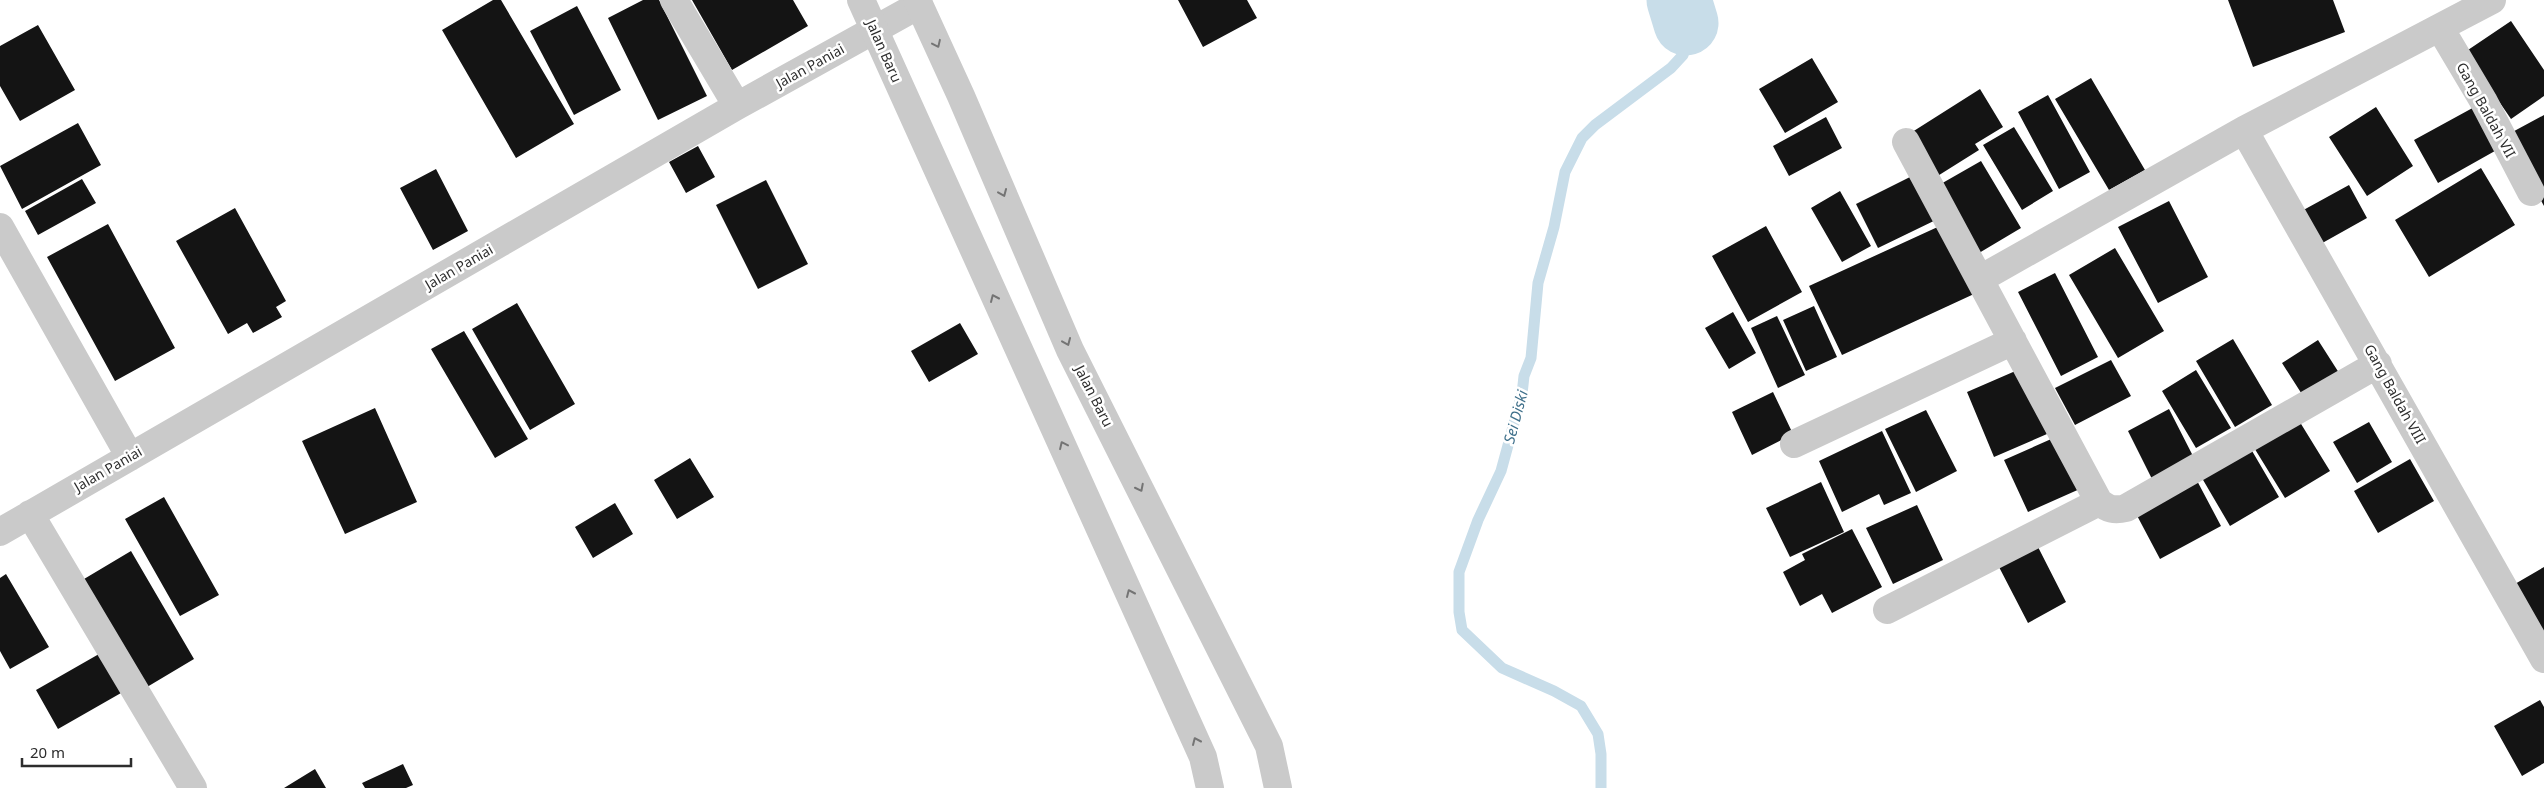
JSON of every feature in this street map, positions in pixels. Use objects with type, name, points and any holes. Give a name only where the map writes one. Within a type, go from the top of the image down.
[{"type":"street","points":[[674,0],[737,106]]},
{"type":"street","name":"Jalan Baru","points":[[861,0],[1203,757],[1210,788]]},
{"type":"street","points":[[1980,279],[2244,130],[2492,0]]},
{"type":"street","name":"Jalan Paniai","points":[[0,532],[918,3]]},
{"type":"street","name":"Jalan Baru","points":[[918,3],[1070,350],[1269,746],[1278,788]]},
{"type":"street","name":"Gang Baldah VII","points":[[2440,28],[2484,102],[2531,192]]},
{"type":"street","name":"Gang Baldah VIII","points":[[2244,130],[2544,659]]},
{"type":"street","points":[[1906,142],[2099,502],[2111,510],[2126,508],[2378,364]]},
{"type":"street","points":[[0,228],[130,457]]},
{"type":"street","points":[[1794,444],[2013,341]]},
{"type":"street","points":[[1887,610],[2099,502]]},
{"type":"street","points":[[30,514],[193,788]]},
{"type":"building","points":[[493,0],[501,0],[574,124],[516,158],[442,30]]},
{"type":"building","points":[[643,0],[659,0],[707,96],[658,120],[608,18]]},
{"type":"building","points":[[692,0],[793,0],[808,26],[732,70]]},
{"type":"building","points":[[1178,0],[1247,0],[1257,18],[1203,47]]},
{"type":"building","points":[[2228,0],[2333,0],[2345,32],[2253,67]]},
{"type":"building","points":[[577,6],[621,90],[574,115],[530,31]]},
{"type":"building","points":[[2511,21],[2544,70],[2544,96],[2511,119],[2465,52]]},
{"type":"building","points":[[38,25],[75,90],[20,121],[0,86],[0,46]]},
{"type":"building","points":[[1812,58],[1838,102],[1785,133],[1759,89]]},
{"type":"building","points":[[2091,78],[2145,170],[2109,190],[2055,99]]},
{"type":"building","points":[[1980,89],[2003,127],[1975,144],[1979,150],[1936,177],[1909,134]]},
{"type":"building","points":[[2048,95],[2090,172],[2059,189],[2018,112]]},
{"type":"building","points":[[2478,105],[2502,147],[2438,183],[2414,140]]},
{"type":"building","points":[[2376,107],[2413,166],[2367,196],[2329,137]]},
{"type":"building","points":[[2544,115],[2544,206],[2505,136]]},
{"type":"building","points":[[1826,117],[1842,148],[1789,176],[1773,146]]},
{"type":"building","points":[[78,123],[101,165],[22,209],[0,166]]},
{"type":"building","points":[[2014,127],[2053,191],[2022,210],[1983,145]]},
{"type":"building","points":[[698,146],[715,177],[686,193],[669,162]]},
{"type":"building","points":[[1981,161],[2021,228],[1979,253],[1939,185]]},
{"type":"building","points":[[2481,168],[2515,225],[2429,277],[2395,220]]},
{"type":"building","points":[[436,169],[468,231],[433,250],[400,188]]},
{"type":"building","points":[[1920,172],[1942,217],[1878,248],[1856,204]]},
{"type":"building","points":[[82,179],[96,203],[38,235],[25,211]]},
{"type":"building","points":[[766,180],[808,264],[758,289],[716,205]]},
{"type":"building","points":[[2349,185],[2367,218],[2317,246],[2298,213]]},
{"type":"building","points":[[1840,191],[1871,246],[1842,262],[1811,208]]},
{"type":"building","points":[[2169,201],[2208,277],[2158,303],[2118,227]]},
{"type":"building","points":[[235,208],[286,301],[276,307],[282,317],[253,333],[247,323],[228,334],[176,241]]},
{"type":"building","points":[[108,224],[175,348],[115,381],[47,257]]},
{"type":"building","points":[[1942,225],[1974,294],[1842,355],[1809,286]]},
{"type":"building","points":[[1766,226],[1802,292],[1748,322],[1712,256]]},
{"type":"building","points":[[2115,248],[2164,331],[2118,358],[2069,275]]},
{"type":"building","points":[[2055,273],[2098,357],[2061,376],[2018,292]]},
{"type":"building","points":[[517,303],[575,404],[530,430],[472,329]]},
{"type":"building","points":[[1814,306],[1837,357],[1806,371],[1783,320]]},
{"type":"building","points":[[1733,312],[1756,353],[1729,369],[1705,328]]},
{"type":"building","points":[[1777,316],[1805,375],[1778,388],[1751,328]]},
{"type":"building","points":[[960,323],[978,354],[929,382],[911,351]]},
{"type":"building","points":[[464,331],[528,439],[495,458],[431,349]]},
{"type":"building","points":[[2233,339],[2272,405],[2235,427],[2196,361]]},
{"type":"building","points":[[2318,340],[2341,376],[2305,399],[2282,363]]},
{"type":"building","points":[[2111,360],[2131,396],[2075,425],[2055,388]]},
{"type":"building","points":[[2020,369],[2047,434],[1994,457],[1967,392]]},
{"type":"building","points":[[2196,370],[2231,428],[2196,448],[2162,391]]},
{"type":"building","points":[[1773,392],[1793,434],[1752,455],[1732,412]]},
{"type":"building","points":[[375,408],[417,502],[345,534],[302,441]]},
{"type":"building","points":[[2169,409],[2194,458],[2152,479],[2128,431]]},
{"type":"building","points":[[1926,410],[1957,471],[1916,492],[1885,429]]},
{"type":"building","points":[[2298,419],[2330,471],[2285,498],[2253,446]]},
{"type":"building","points":[[2369,422],[2392,462],[2357,483],[2333,442]]},
{"type":"building","points":[[1882,431],[1911,493],[1884,505],[1879,494],[1842,512],[1819,461]]},
{"type":"building","points":[[2058,436],[2082,488],[2028,512],[2004,460]]},
{"type":"building","points":[[2248,444],[2279,497],[2230,526],[2199,473]]},
{"type":"building","points":[[690,458],[714,497],[677,519],[654,480]]},
{"type":"building","points":[[2410,459],[2434,501],[2378,533],[2354,491]]},
{"type":"building","points":[[2194,475],[2221,526],[2160,559],[2133,508]]},
{"type":"building","points":[[1821,482],[1844,532],[1790,557],[1766,508]]},
{"type":"building","points":[[164,497],[219,595],[180,616],[125,519]]},
{"type":"building","points":[[615,503],[633,534],[593,558],[575,527]]},
{"type":"building","points":[[1917,505],[1943,560],[1893,584],[1866,528]]},
{"type":"building","points":[[1852,529],[1882,587],[1832,613],[1822,594],[1800,606],[1783,572],[1805,560],[1802,554]]},
{"type":"building","points":[[2038,547],[2066,602],[2028,623],[1999,567]]},
{"type":"building","points":[[131,551],[194,659],[142,690],[79,582]]},
{"type":"building","points":[[2544,567],[2544,634],[2508,588]]},
{"type":"building","points":[[6,574],[49,647],[10,669],[0,651],[0,578]]},
{"type":"building","points":[[99,654],[121,693],[58,729],[36,690]]},
{"type":"building","points":[[2540,700],[2544,707],[2544,763],[2522,776],[2494,726]]},
{"type":"building","points":[[403,764],[413,785],[406,788],[365,788],[362,783]]},
{"type":"building","points":[[315,769],[326,788],[284,788]]},
{"type":"waterway","points":[[1679,0],[1686,23]]},
{"type":"waterway","name":"Sei Diski","points":[[1601,788],[1601,754],[1598,734],[1581,706],[1554,691],[1502,668],[1462,630],[1459,612],[1459,572],[1478,520],[1501,471],[1522,394],[1524,376],[1531,358],[1538,283],[1554,227],[1565,172],[1582,138],[1595,125],[1671,68],[1683,55],[1689,37],[1686,23]]}]
